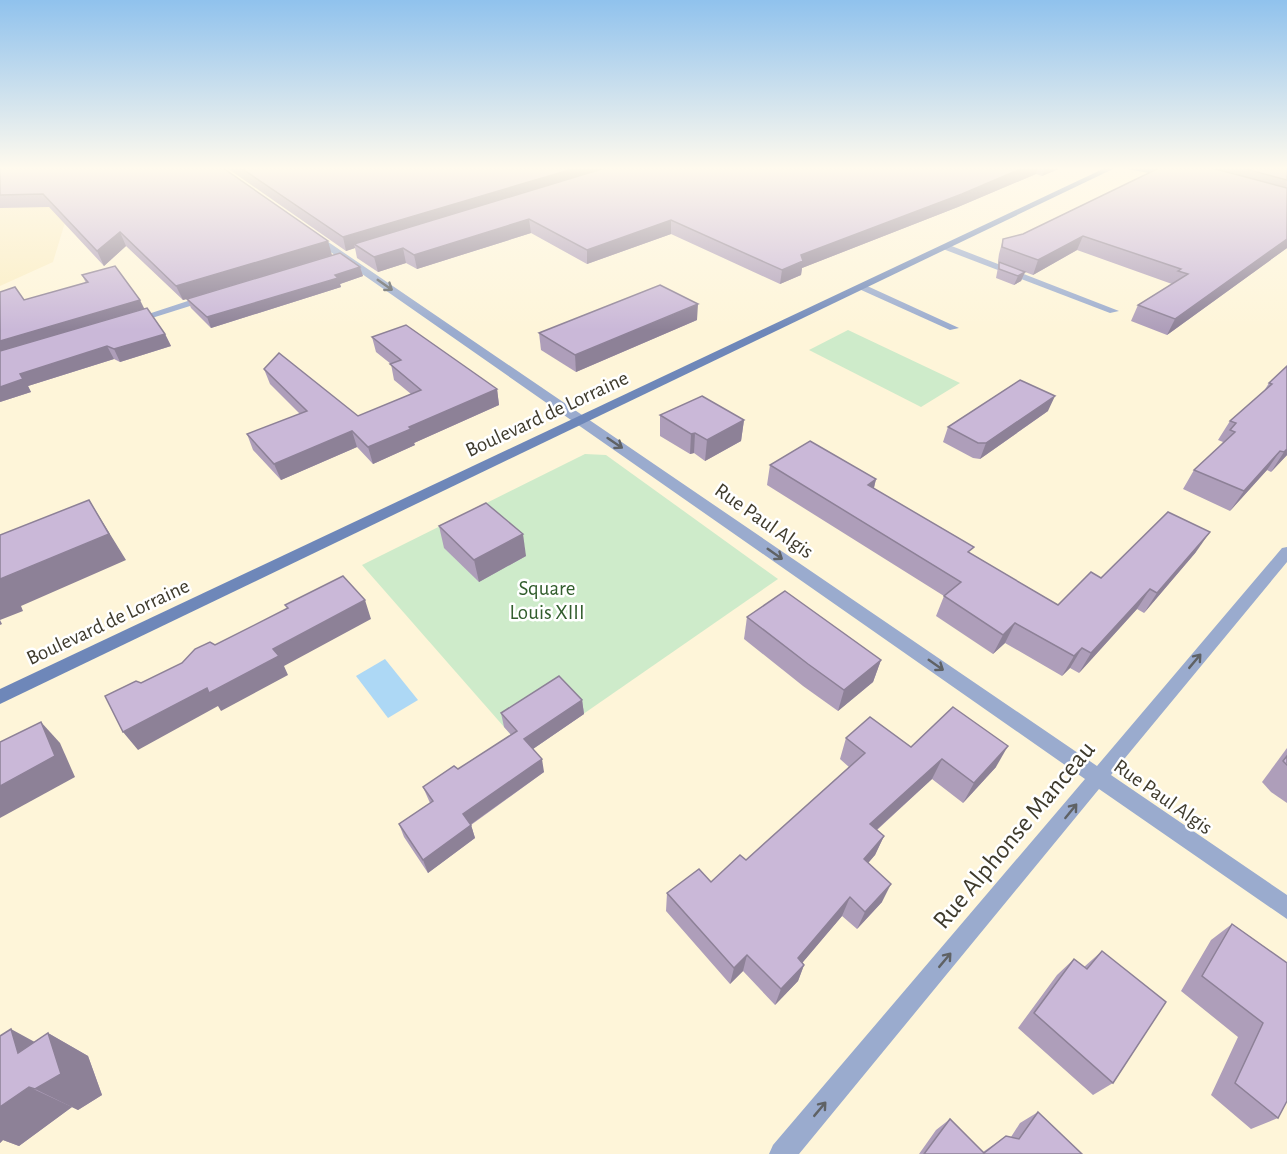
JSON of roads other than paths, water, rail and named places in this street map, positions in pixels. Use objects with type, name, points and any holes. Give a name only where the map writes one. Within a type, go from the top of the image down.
[{"type":"main road","name":"Boulevard de Lorraine","points":[[0,697],[999,222]]},
{"type":"street","name":"Rue Paul Algis","points":[[304,229],[1287,908]]},
{"type":"street","points":[[946,247],[1114,311]]},
{"type":"street","points":[[862,287],[954,328]]},
{"type":"street","points":[[122,324],[211,297]]},
{"type":"street","name":"Rue Alphonse Manceau","points":[[782,1154],[1098,777],[1284,560]]},
{"type":"water","points":[[385,659],[418,700],[388,718],[356,676]]},
{"type":"park label","name":"Square Louis XIII","points":[[547,600]]}]
